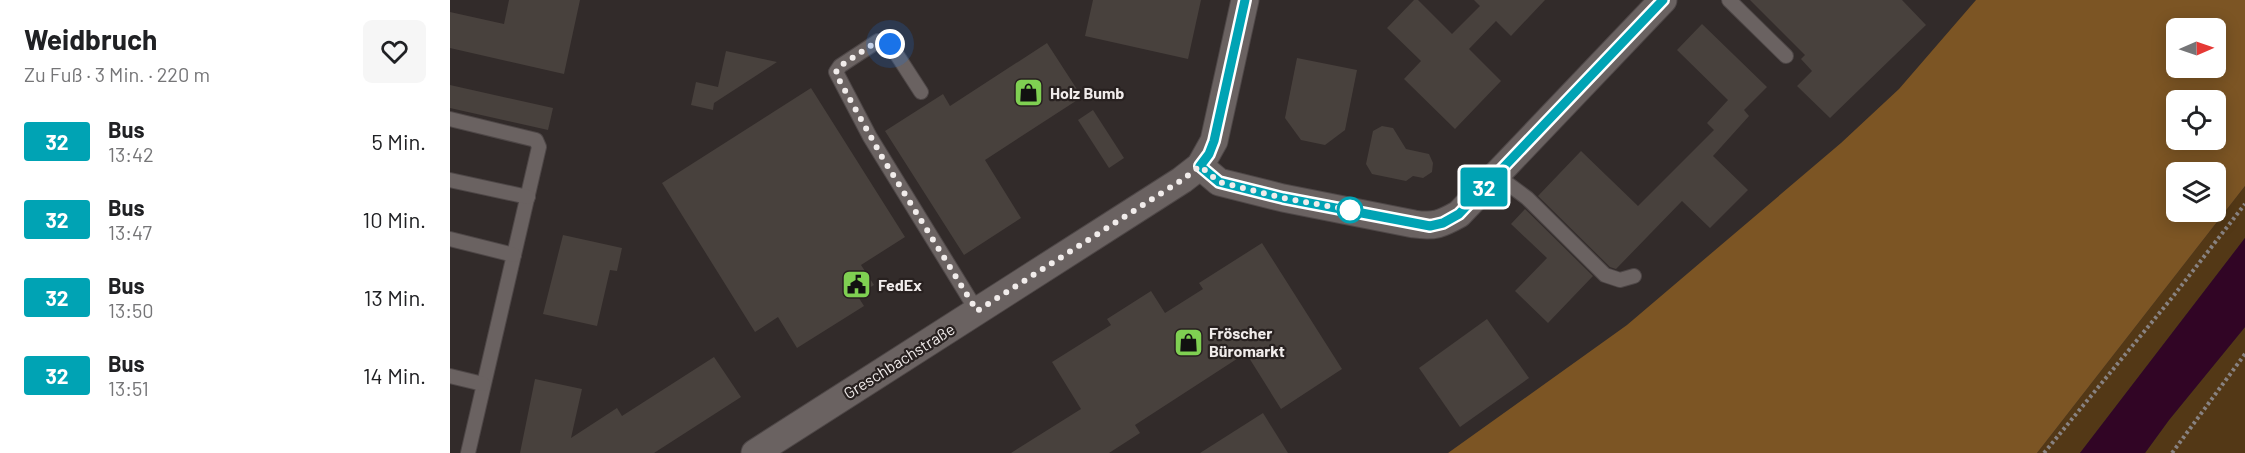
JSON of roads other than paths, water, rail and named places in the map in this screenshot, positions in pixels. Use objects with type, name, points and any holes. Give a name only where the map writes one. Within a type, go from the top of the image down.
[{"type":"street","points":[[1245,0],[1214,141],[1209,154],[1200,166],[1219,182],[1283,198],[1430,226],[1443,223],[1459,214],[1663,0]]},
{"type":"street","name":"Greschbachstraße","points":[[755,453],[1182,180],[1200,166]]},
{"type":"lane","points":[[1729,0],[1786,56]]},
{"type":"lane","points":[[921,92],[890,44],[885,41],[878,41],[840,66],[836,72],[870,137],[977,311]]},
{"type":"lane","points":[[450,120],[536,140],[539,147],[468,453]]},
{"type":"lane","points":[[1496,175],[1527,198],[1605,275],[1620,280],[1634,276]]},
{"type":"lane","points":[[450,180],[528,197]]},
{"type":"lane","points":[[450,239],[514,255]]},
{"type":"lane","points":[[450,376],[483,384]]},
{"type":"place","name":"Holz Bumb","points":[[1029,93]]},
{"type":"place","name":"FedEx","points":[[857,285]]},
{"type":"place","name":"Fröscher Büromarkt","points":[[1188,342]]}]
